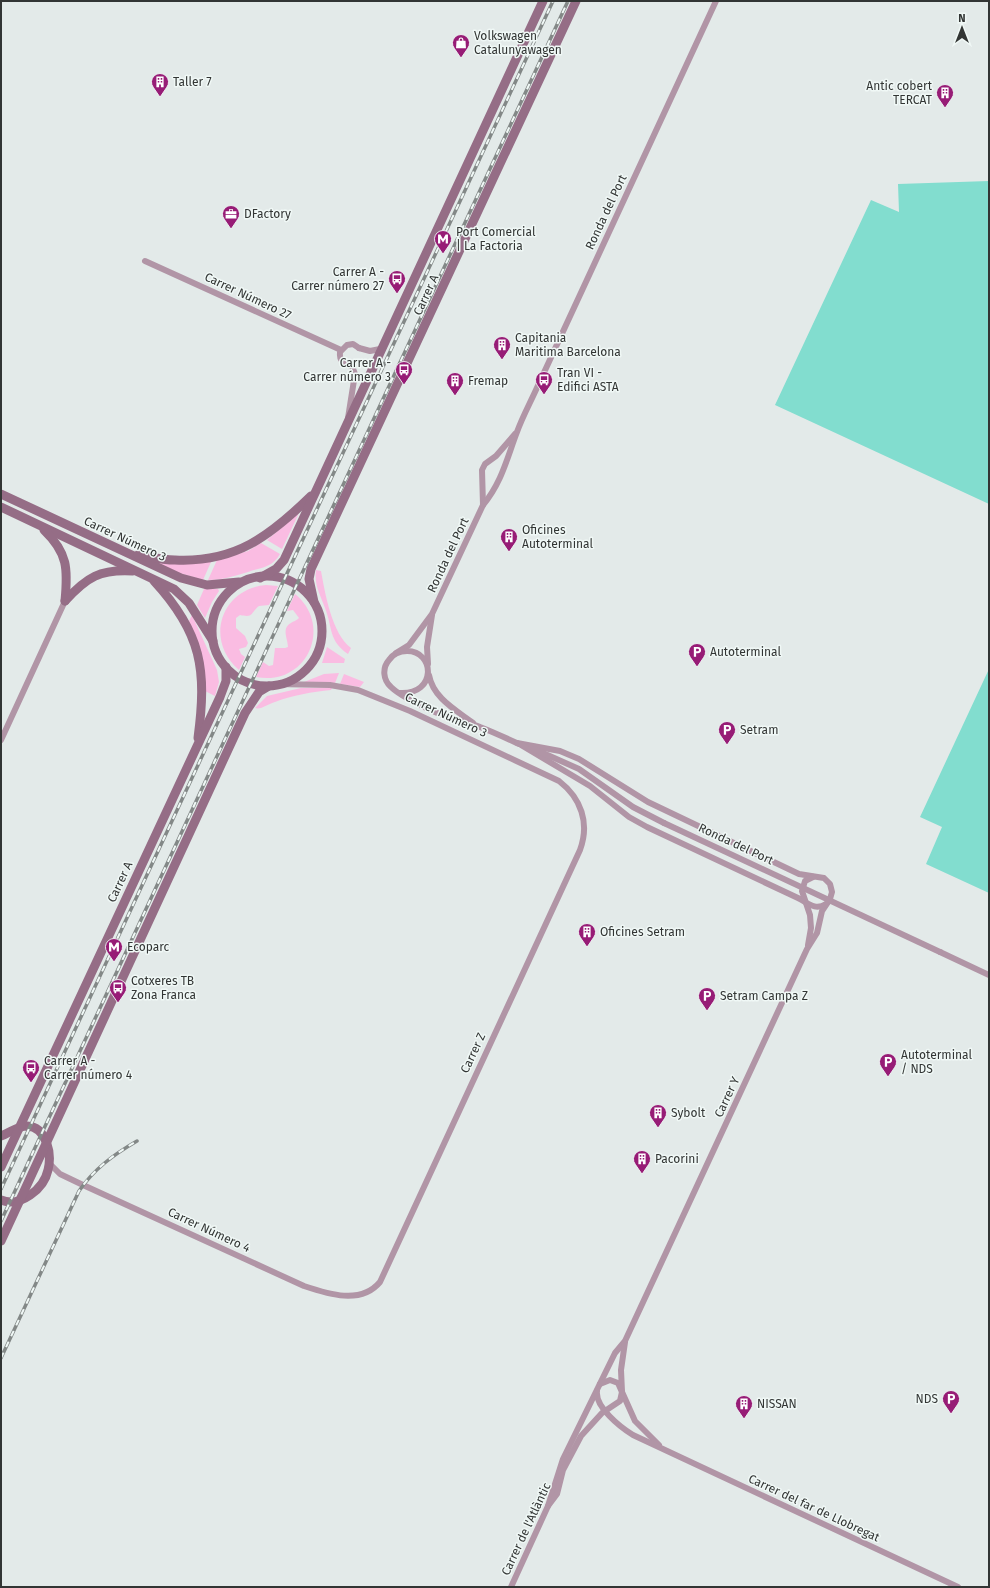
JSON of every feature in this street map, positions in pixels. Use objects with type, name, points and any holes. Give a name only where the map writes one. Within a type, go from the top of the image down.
[{"type":"main road","name":"Carrer A","points":[[260,578],[276,570],[284,560],[542,1]]},
{"type":"main road","name":"Carrer A","points":[[314,602],[309,579],[311,569],[576,1]]},
{"type":"main road","points":[[132,554],[186,560],[217,557],[235,552],[263,538],[315,492]]},
{"type":"main road","name":"Carrer Número 3","points":[[1,494],[132,554],[167,572],[194,582],[214,585],[244,582]]},
{"type":"main road","name":"Carrer Número 3","points":[[1,507],[150,577],[182,594],[196,612],[215,644]]},
{"type":"main road","points":[[37,524],[54,539],[65,561],[67,574],[65,601]]},
{"type":"main road","points":[[65,601],[80,584],[94,575],[112,571],[137,571]]},
{"type":"main road","points":[[150,577],[171,599],[182,617],[198,652],[203,690],[197,748]]},
{"type":"main road","points":[[1,1241],[247,710],[259,692],[300,674],[317,655],[322,633],[319,614],[314,602],[302,589],[289,581],[275,578],[260,578],[244,582],[227,593],[218,606],[213,628],[215,644],[226,667],[233,674],[252,684],[272,685]]},
{"type":"main road","name":"Carrer A","points":[[21,1127],[29,1106],[225,686],[226,667]]},
{"type":"main road","points":[[1,1167],[21,1127]]},
{"type":"main road","points":[[1,1200],[12,1202],[20,1201],[31,1194],[46,1176],[50,1163],[44,1135],[38,1130],[32,1127],[21,1127],[3,1137]]},
{"type":"street","name":"Ronda del Port","points":[[432,614],[483,504],[492,494],[510,456],[516,432],[716,1]]},
{"type":"street","name":"Carrer Número 27","points":[[145,261],[341,350]]},
{"type":"street","points":[[347,423],[355,374],[352,366],[346,365],[341,360],[341,350],[344,346],[350,344],[370,351],[380,350]]},
{"type":"street","name":"Ronda del Port","points":[[483,504],[482,473],[485,464],[496,456],[516,432]]},
{"type":"street","points":[[1,740],[65,601]]},
{"type":"street","points":[[432,614],[409,645],[396,653],[387,662],[384,674],[390,687],[400,693],[453,719],[478,726]]},
{"type":"street","points":[[400,693],[410,693],[420,690],[426,682],[428,670],[427,646],[432,614]]},
{"type":"street","points":[[396,653],[413,652],[422,657],[428,670]]},
{"type":"street","name":"Carrer Número 3","points":[[428,670],[433,687],[442,700],[478,726]]},
{"type":"street","name":"Carrer Número 3","points":[[272,685],[344,687],[358,690],[404,708],[559,781],[573,794],[584,816]]},
{"type":"street","name":"Ronda del Port","points":[[478,726],[545,753],[579,769],[633,807],[664,823],[989,975]]},
{"type":"street","points":[[517,743],[568,753],[589,764],[648,802],[799,874],[824,878],[830,884],[832,896],[822,910],[817,933],[807,949]]},
{"type":"street","points":[[517,743],[590,786],[629,817],[647,827],[805,902],[817,907],[827,903]]},
{"type":"street","name":"Carrer Z","points":[[367,1293],[380,1282],[580,850],[584,835],[584,816]]},
{"type":"street","points":[[807,949],[811,924],[810,915],[802,894],[803,886],[808,879],[817,876]]},
{"type":"street","name":"Carrer Y","points":[[625,1341],[807,949]]},
{"type":"street","name":"Carrer Número 4","points":[[50,1163],[60,1174],[304,1286],[326,1292],[353,1296],[367,1293]]},
{"type":"street","points":[[548,1506],[560,1466],[615,1353],[625,1341]]},
{"type":"street","points":[[598,1387],[598,1401],[603,1406],[613,1406],[620,1401],[622,1392],[621,1370],[625,1341]]},
{"type":"street","points":[[598,1387],[606,1381],[614,1382],[620,1385],[626,1405],[635,1421],[662,1449]]},
{"type":"street","name":"Carrer del far de Llobregat","points":[[598,1401],[605,1411],[628,1432],[958,1587]]},
{"type":"street","name":"Carrer de l'Atlàntic","points":[[511,1587],[548,1506],[556,1494],[569,1457],[580,1436],[605,1411],[613,1406]]},
{"type":"shaded area","points":[[989,181],[989,504],[775,405],[871,200],[899,212],[898,184]]},
{"type":"shaded area","points":[[299,513],[282,549],[267,540]]},
{"type":"shaded area","points":[[261,543],[280,554],[270,565],[228,578],[208,580],[217,560],[248,551]]},
{"type":"shaded area","points":[[152,561],[211,562],[203,580],[169,570]]},
{"type":"shaded area","points":[[316,570],[321,571],[327,601],[334,623],[344,642],[351,648],[348,654],[337,644],[334,639],[319,594]]},
{"type":"shaded area","points":[[266,585],[278,586],[269,605],[259,606],[250,615],[240,615],[236,618],[236,628],[245,636],[248,643],[246,647],[239,649],[241,654],[245,657],[239,670],[228,658],[222,645],[220,631],[222,618],[228,606],[238,596],[250,589]]},
{"type":"shaded area","points":[[204,589],[218,589],[219,591],[205,618],[197,605]]},
{"type":"shaded area","points":[[295,594],[307,607],[313,622],[313,637],[309,651],[301,664],[289,673],[274,678],[256,677],[263,662],[269,666],[273,665],[275,648],[288,647],[286,628],[299,618],[293,610],[287,611]]},
{"type":"shaded area","points":[[192,615],[217,670],[219,682],[215,696],[205,691],[189,621]]},
{"type":"shaded area","points":[[327,647],[345,659],[344,663],[322,663]]},
{"type":"shaded area","points":[[989,669],[989,893],[926,864],[942,827],[920,817]]},
{"type":"shaded area","points":[[339,673],[335,683],[304,682],[324,674]]},
{"type":"shaded area","points":[[344,674],[364,682],[360,687],[340,684]]},
{"type":"shaded area","points":[[301,688],[332,688],[331,690],[289,697],[262,708],[255,708],[267,696]]},
{"type":"railway","points":[[1,1189],[553,1]]},
{"type":"railway","points":[[1,1221],[568,1]]},
{"type":"railway","points":[[1,1358],[79,1191],[98,1169],[137,1141]]},
{"type":"place","name":"Volkswagen Catalunyawagen","points":[[461,58]]},
{"type":"place","name":"Taller 7","points":[[160,97]]},
{"type":"place","name":"Antic cobert TERCAT","points":[[945,108]]},
{"type":"place","name":"DFactory","points":[[231,229]]},
{"type":"place","name":"Port Comercial | La Factoria","points":[[443,254]]},
{"type":"place","name":"Carrer A - Carrer número 27","points":[[397,294]]},
{"type":"place","name":"Capitania Maritima Barcelona","points":[[502,360]]},
{"type":"place","name":"Carrer A - Carrer número 3","points":[[404,385]]},
{"type":"place","name":"Tran VI - Edifici ASTA","points":[[544,395]]},
{"type":"place","name":"Fremap","points":[[455,396]]},
{"type":"place","name":"Oficines Autoterminal","points":[[509,552]]},
{"type":"place","name":"Autoterminal","points":[[697,667]]},
{"type":"place","name":"Setram","points":[[727,745]]},
{"type":"place","name":"Oficines Setram","points":[[587,947]]},
{"type":"place","name":"Ecoparc","points":[[114,962]]},
{"type":"place","name":"Cotxeres TB Zona Franca","points":[[118,1003]]},
{"type":"place","name":"Setram Campa Z","points":[[707,1011]]},
{"type":"place","name":"Autoterminal / NDS","points":[[888,1077]]},
{"type":"place","name":"Carrer A - Carrer número 4","points":[[31,1083]]},
{"type":"place","name":"Sybolt","points":[[658,1128]]},
{"type":"place","name":"Pacorini","points":[[642,1174]]},
{"type":"place","name":"NDS","points":[[951,1414]]},
{"type":"place","name":"NISSAN","points":[[744,1419]]}]
